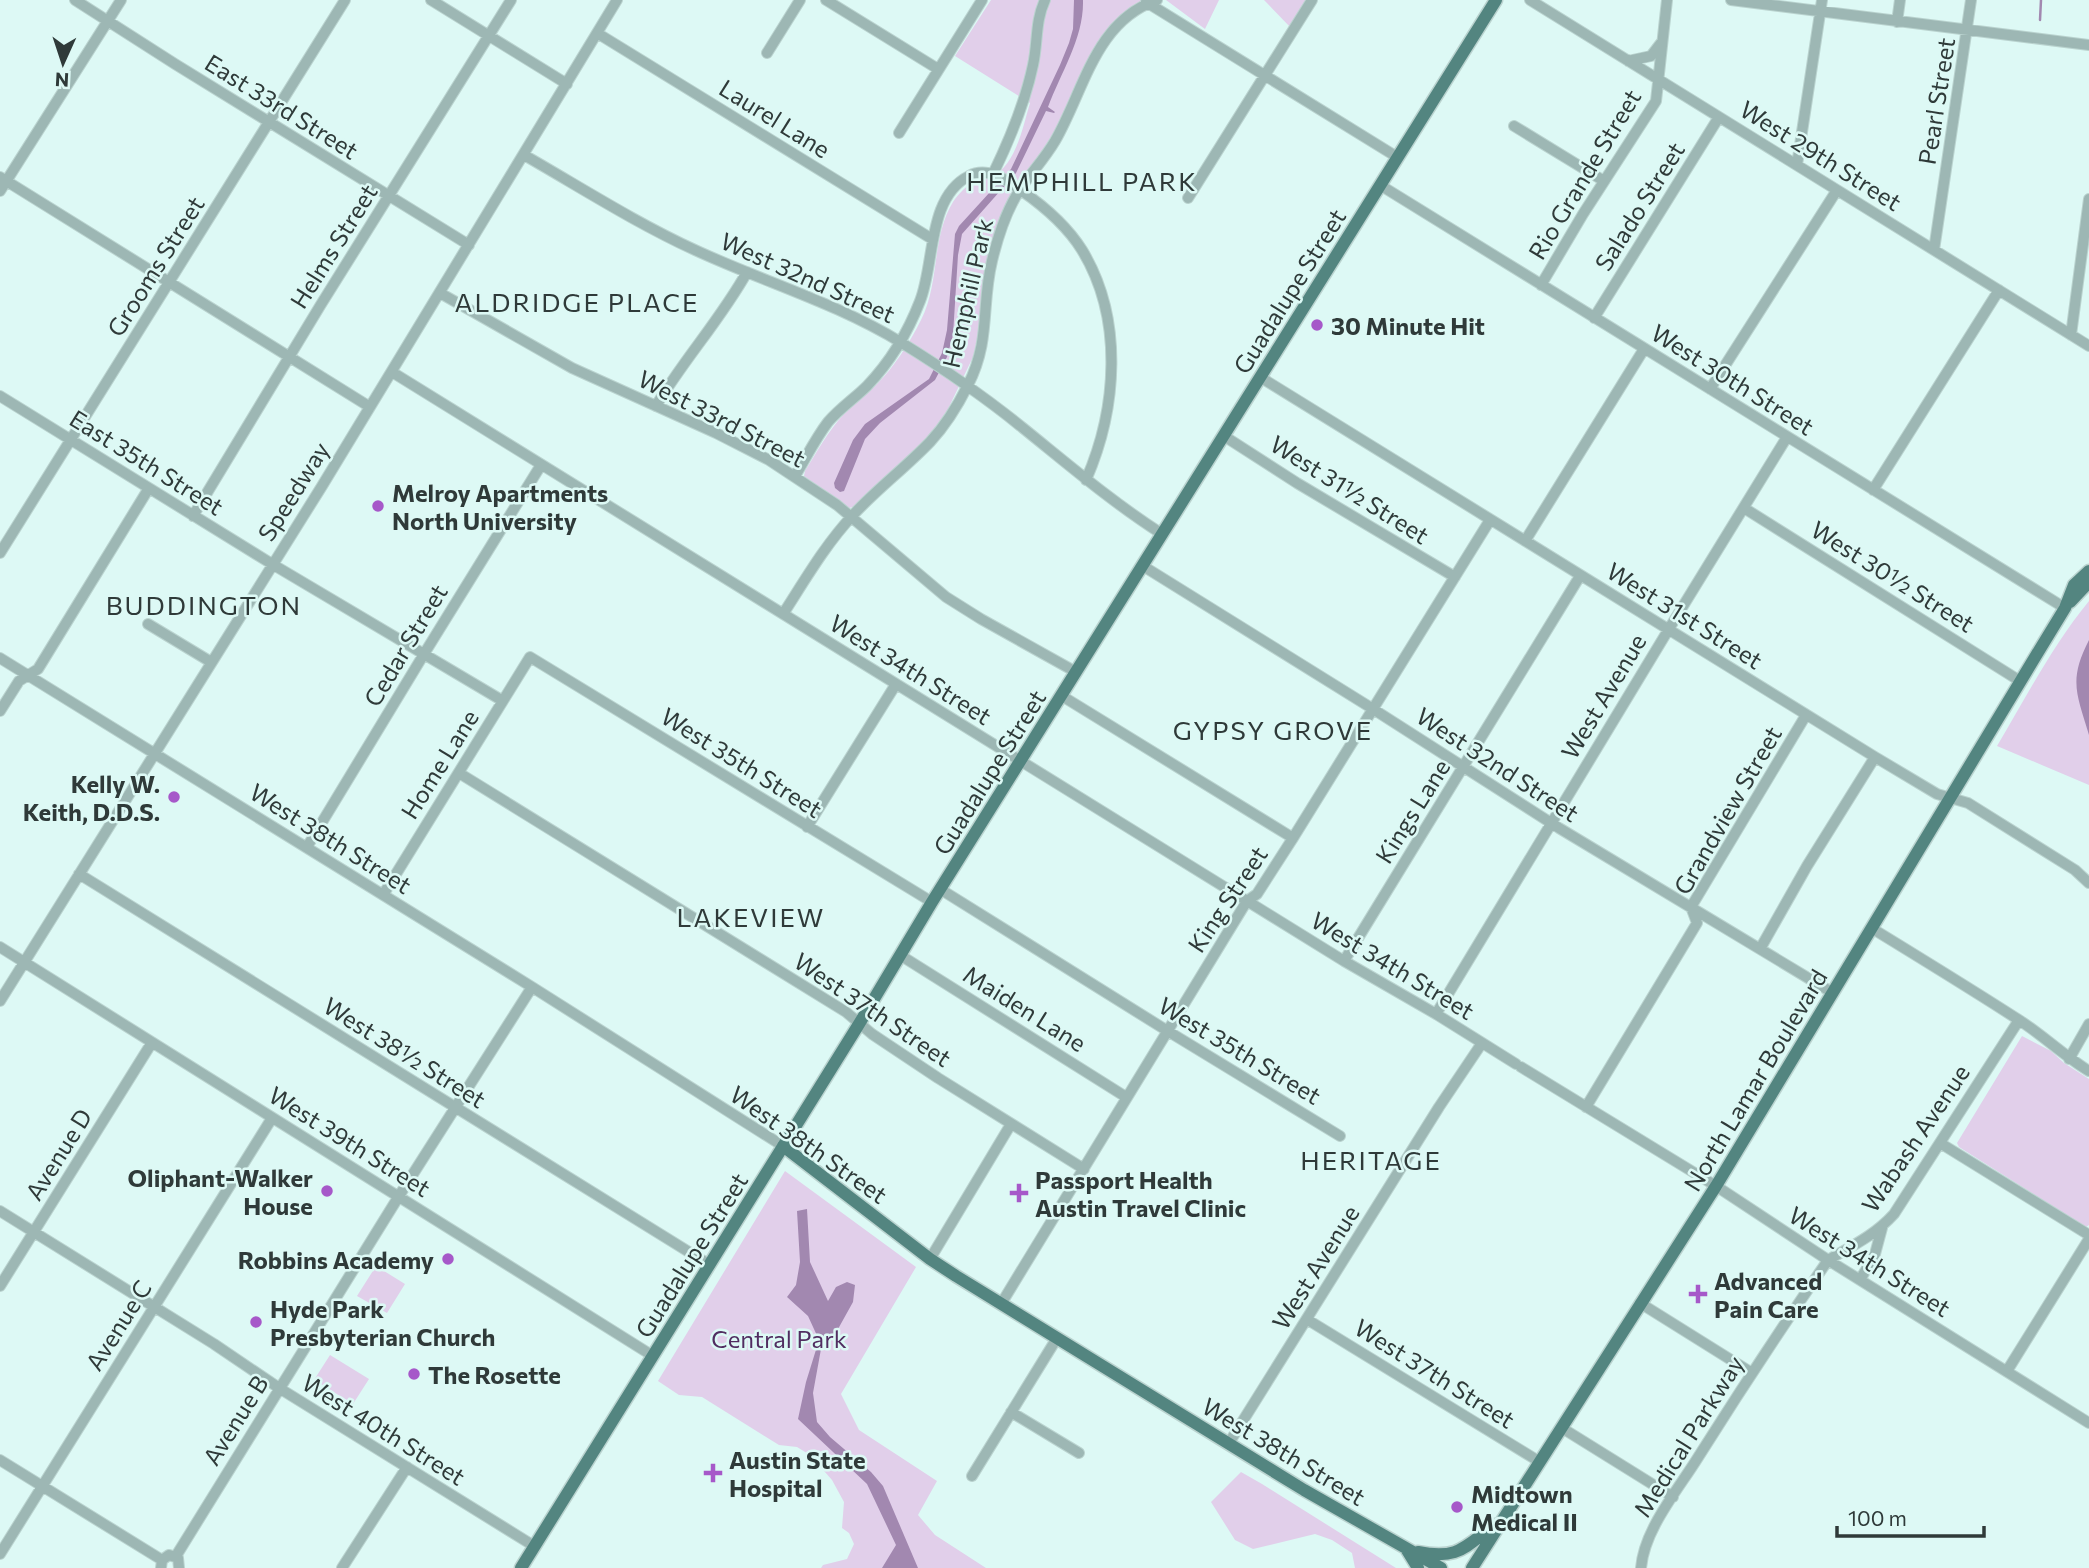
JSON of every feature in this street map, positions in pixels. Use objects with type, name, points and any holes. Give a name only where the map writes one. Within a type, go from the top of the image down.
[{"type":"main road","name":"Guadalupe Street","points":[[520,1568],[710,1265],[940,889],[1496,0]]},
{"type":"main road","name":"North Lamar Boulevard","points":[[1472,1568],[1716,1186],[2065,608],[2074,585],[2089,571]]},
{"type":"main road","points":[[2065,608],[2089,582]]},
{"type":"main road","name":"North Lamar Boulevard","points":[[2065,608],[2089,592]]},
{"type":"main road","name":"West 38th Street","points":[[783,1146],[930,1259],[1304,1490],[1441,1568]]},
{"type":"main road","points":[[1404,1547],[1438,1555],[1456,1553],[1502,1521]]},
{"type":"main road","points":[[1404,1547],[1418,1568]]},
{"type":"street","name":"East 33rd Street","points":[[75,0],[469,245]]},
{"type":"street","points":[[0,191],[3,179],[121,0]]},
{"type":"street","name":"Grooms Street","points":[[0,553],[345,0]]},
{"type":"street","points":[[431,0],[567,84]]},
{"type":"street","name":"Helms Street","points":[[193,516],[289,356],[511,0]]},
{"type":"street","name":"Speedway","points":[[0,1000],[370,407],[617,0]]},
{"type":"street","points":[[767,53],[800,0]]},
{"type":"street","points":[[826,0],[938,69]]},
{"type":"street","points":[[899,133],[982,0]]},
{"type":"street","points":[[1045,0],[1038,20],[1036,49],[1028,86],[1001,178],[1040,204],[1070,233],[1093,270],[1101,292],[1111,346],[1108,410],[1086,481]]},
{"type":"street","points":[[1188,198],[1312,0]]},
{"type":"street","name":"West 29th Street","points":[[1530,0],[2089,346]]},
{"type":"street","name":"Rio Grande Street","points":[[1541,285],[1656,101],[1667,0]]},
{"type":"street","points":[[1731,0],[2089,45]]},
{"type":"street","points":[[1797,165],[1822,0]]},
{"type":"street","points":[[1897,22],[1900,0]]},
{"type":"street","name":"Pearl Street","points":[[1934,250],[1971,0]]},
{"type":"street","points":[[1149,1],[1397,157]]},
{"type":"street","name":"Hemphill Park","points":[[783,614],[823,552],[852,516],[940,430],[967,386],[978,363],[983,342],[991,263],[1009,208],[1055,140],[1092,61],[1124,19],[1149,1]]},
{"type":"street","name":"Laurel Lane","points":[[597,33],[932,239]]},
{"type":"street","points":[[1628,61],[1651,56],[1662,43]]},
{"type":"street","name":"Salado Street","points":[[1594,318],[1719,117]]},
{"type":"street","points":[[1514,126],[1604,181]]},
{"type":"street","name":"West 32nd Street","points":[[524,155],[660,233],[840,310],[901,342],[967,386],[1023,428],[1086,481],[1162,534]]},
{"type":"street","name":"Hemphill Park","points":[[795,476],[830,420],[865,388],[901,342],[922,297],[930,269],[932,239],[941,211],[953,190],[960,181],[976,173],[1001,178]]},
{"type":"street","points":[[3,179],[370,407]]},
{"type":"street","name":"West 30th Street","points":[[1380,185],[2065,608]]},
{"type":"street","points":[[1710,389],[1837,190]]},
{"type":"street","points":[[2071,335],[2089,200]]},
{"type":"street","points":[[656,405],[674,376],[722,314],[747,272]]},
{"type":"street","points":[[1873,491],[1999,290]]},
{"type":"street","name":"West 33rd Street","points":[[440,293],[572,368],[743,446],[795,476],[852,516],[946,597],[1076,672]]},
{"type":"street","points":[[1525,541],[1644,349]]},
{"type":"street","name":"West 34th Street","points":[[391,372],[1344,961],[1436,1014],[1716,1186],[1828,1260],[2089,1423]]},
{"type":"street","name":"West 31st Street","points":[[1260,377],[1875,757],[1937,794],[1968,803],[2075,870],[2089,883]]},
{"type":"street","name":"East 35th Street","points":[[0,396],[272,564]]},
{"type":"street","name":"West 31½ Street","points":[[1224,436],[1455,577]]},
{"type":"street","name":"West Avenue","points":[[1436,1014],[1787,437]]},
{"type":"street","name":"Cedar Street","points":[[307,847],[541,465]]},
{"type":"street","points":[[0,711],[19,681],[38,669],[149,488]]},
{"type":"street","name":"West 30½ Street","points":[[1744,508],[2020,681]]},
{"type":"street","name":"King Street","points":[[1001,1304],[1166,1030],[1247,901],[1257,894],[1293,838],[1490,520]]},
{"type":"street","points":[[272,564],[503,701]]},
{"type":"street","name":"West 32nd Street","points":[[1143,566],[1551,824],[1833,993]]},
{"type":"street","name":"Kings Lane","points":[[1344,961],[1580,576]]},
{"type":"street","points":[[148,624],[212,662]]},
{"type":"street","name":"Home Lane","points":[[383,895],[530,657]]},
{"type":"street","name":"West 35th Street","points":[[530,657],[932,902]]},
{"type":"street","name":"West 38th Street","points":[[0,658],[783,1146]]},
{"type":"street","points":[[807,827],[896,684]]},
{"type":"street","points":[[1062,696],[1293,838]]},
{"type":"street","name":"Grandview Street","points":[[1586,1107],[1697,923],[1691,907],[1806,715]]},
{"type":"street","points":[[1760,949],[1807,866],[1875,757]]},
{"type":"street","name":"West 37th Street","points":[[459,773],[846,1012],[859,1024],[938,1078],[1084,1170]]},
{"type":"street","name":"West 38½ Street","points":[[79,874],[710,1265]]},
{"type":"street","name":"West 35th Street","points":[[940,889],[1340,1136]]},
{"type":"street","points":[[1873,929],[2019,1020],[2058,1047],[2069,1059],[2089,1070]]},
{"type":"street","name":"West 39th Street","points":[[0,947],[653,1356]]},
{"type":"street","name":"Maiden Lane","points":[[901,955],[1126,1097]]},
{"type":"street","name":"Avenue B","points":[[176,1556],[531,987]]},
{"type":"street","name":"Wabash Avenue","points":[[1828,1260],[1870,1237],[1894,1214],[2019,1020]]},
{"type":"street","points":[[2069,1059],[2089,1024]]},
{"type":"street","name":"West Avenue","points":[[1229,1443],[1431,1119],[1482,1043]]},
{"type":"street","name":"Avenue D","points":[[0,1286],[151,1044]]},
{"type":"street","name":"Avenue C","points":[[0,1554],[272,1118]]},
{"type":"street","points":[[930,1259],[1011,1124]]},
{"type":"street","points":[[1940,1143],[2089,1237],[2007,1371]]},
{"type":"street","name":"West 40th Street","points":[[0,1211],[534,1546]]},
{"type":"street","points":[[1860,1280],[1875,1254],[1882,1228]]},
{"type":"street","name":"Medical Parkway","points":[[1641,1568],[1648,1539],[1673,1497],[1828,1260]]},
{"type":"street","points":[[1640,1303],[1752,1373]]},
{"type":"street","name":"West 37th Street","points":[[1308,1320],[1540,1462]]},
{"type":"street","points":[[972,1475],[1057,1338]]},
{"type":"street","points":[[1011,1412],[1079,1454]]},
{"type":"street","points":[[1562,1428],[1673,1497]]},
{"type":"street","points":[[0,1460],[162,1564],[166,1556],[176,1556],[180,1561],[179,1568]]},
{"type":"street","points":[[342,1568],[407,1467]]},
{"type":"green space","points":[[991,0],[1142,0],[1110,27],[1092,53],[1059,124],[1005,209],[988,256],[973,357],[948,409],[931,434],[912,453],[849,508],[804,476],[805,471],[838,421],[883,378],[906,346],[927,306],[941,230],[953,202],[969,185],[991,177],[1007,164],[1021,134],[1030,103],[955,56]]},
{"type":"green space","points":[[1166,0],[1219,0],[1205,29]]},
{"type":"green space","points":[[1264,0],[1308,0],[1291,28]]},
{"type":"green space","points":[[2089,601],[2089,785],[1997,746],[2052,653]]},
{"type":"green space","points":[[2022,1036],[2051,1051],[2089,1079],[2089,1225],[2086,1227],[1959,1147],[1957,1143]]},
{"type":"green space","name":"Central Park","points":[[785,1171],[916,1267],[841,1394],[859,1430],[937,1481],[918,1515],[935,1535],[986,1568],[821,1568],[823,1565],[847,1559],[854,1544],[849,1533],[842,1528],[844,1502],[832,1480],[810,1455],[797,1447],[779,1445],[702,1397],[679,1395],[658,1381]]},
{"type":"green space","points":[[376,1266],[405,1284],[387,1313],[357,1296]]},
{"type":"green space","points":[[330,1355],[369,1379],[353,1404],[314,1380]]},
{"type":"green space","points":[[1241,1472],[1396,1568],[1355,1568],[1352,1553],[1332,1540],[1315,1534],[1253,1549],[1235,1540],[1211,1502]]},
{"type":"shaded area","points":[[1074,0],[1083,0],[1080,28],[1048,107],[1055,112],[1046,111],[1016,173],[962,234],[958,255],[953,335],[947,357],[935,380],[880,423],[865,439],[844,491],[840,492],[834,483],[853,440],[865,424],[929,379],[942,353],[947,330],[955,234],[959,226],[1011,169],[1069,43],[1073,29]]},
{"type":"shaded area","points":[[2089,640],[2089,735],[2078,698],[2077,677],[2078,666]]},
{"type":"shaded area","points":[[807,1209],[810,1262],[828,1301],[836,1287],[847,1282],[855,1285],[853,1302],[833,1338],[821,1349],[813,1393],[817,1422],[883,1486],[918,1568],[882,1568],[896,1545],[867,1484],[798,1419],[819,1340],[808,1316],[787,1297],[796,1285],[800,1262],[797,1211]]},
{"type":"waterway","points":[[2040,20],[2041,0]]},
{"type":"place","name":"30 Minute Hit","points":[[1317,325]]},
{"type":"place","name":"Melroy Apartments North University","points":[[378,506]]},
{"type":"place","name":"Kelly W. Keith, D.D.S.","points":[[174,797]]},
{"type":"place","name":"Oliphant-Walker House","points":[[327,1191]]},
{"type":"place","name":"Passport Health Austin Travel Clinic","points":[[1019,1193]]},
{"type":"place","name":"Robbins Academy","points":[[448,1259]]},
{"type":"place","name":"Advanced Pain Care","points":[[1698,1294]]},
{"type":"place","name":"Hyde Park Presbyterian Church","points":[[256,1322]]},
{"type":"place","name":"The Rosette","points":[[414,1374]]},
{"type":"place","name":"Austin State Hospital","points":[[713,1473]]},
{"type":"place","name":"Midtown Medical II","points":[[1457,1507]]},
{"type":"district","name":"HEMPHILL PARK","points":[[1082,180]]},
{"type":"district","name":"ALDRIDGE PLACE","points":[[577,301]]},
{"type":"district","name":"BUDDINGTON","points":[[204,604]]},
{"type":"district","name":"GYPSY GROVE","points":[[1273,729]]},
{"type":"district","name":"LAKEVIEW","points":[[751,916]]},
{"type":"district","name":"HERITAGE","points":[[1371,1159]]}]
